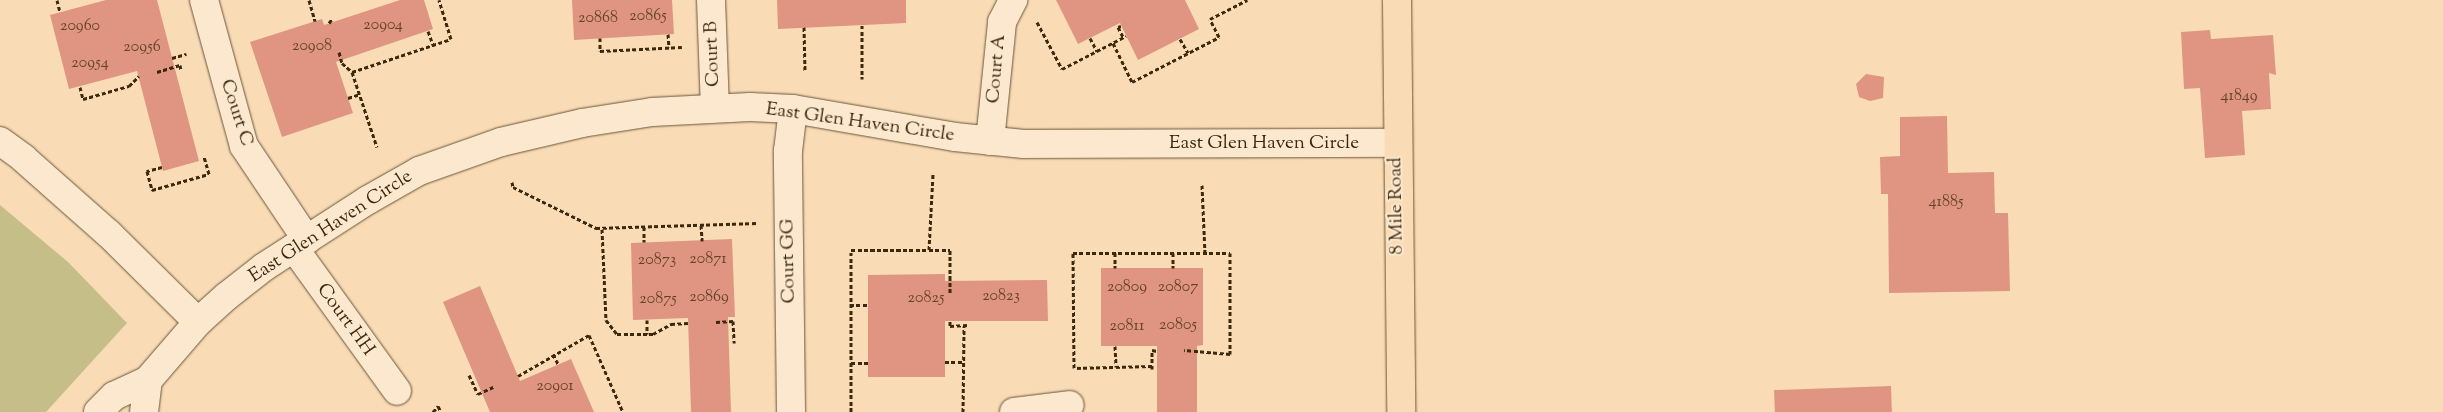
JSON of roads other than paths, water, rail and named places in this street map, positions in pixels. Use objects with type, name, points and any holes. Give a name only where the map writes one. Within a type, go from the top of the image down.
[{"type":"main road","name":"8 Mile Road","points":[[1397,0],[1400,412]]},
{"type":"street","name":"Court C","points":[[204,0],[244,146],[300,244]]},
{"type":"street","name":"Court B","points":[[711,0],[715,108]]},
{"type":"street","name":"Court A","points":[[990,141],[1002,22],[1023,7]]},
{"type":"street","name":"East Glen Haven Circle","points":[[148,380],[198,322],[227,296],[300,244],[419,171],[501,142],[582,123],[652,112],[715,108],[793,109],[990,141],[1071,144],[1397,143]]},
{"type":"street","name":"Court GG","points":[[791,412],[788,152],[793,109]]},
{"type":"street","points":[[0,141],[109,234],[198,322]]},
{"type":"street","name":"Court HH","points":[[300,244],[397,391]]},
{"type":"street","points":[[98,412],[114,396],[148,380]]},
{"type":"street","points":[[144,412],[148,380]]},
{"type":"street","points":[[1014,412],[1070,406]]}]
